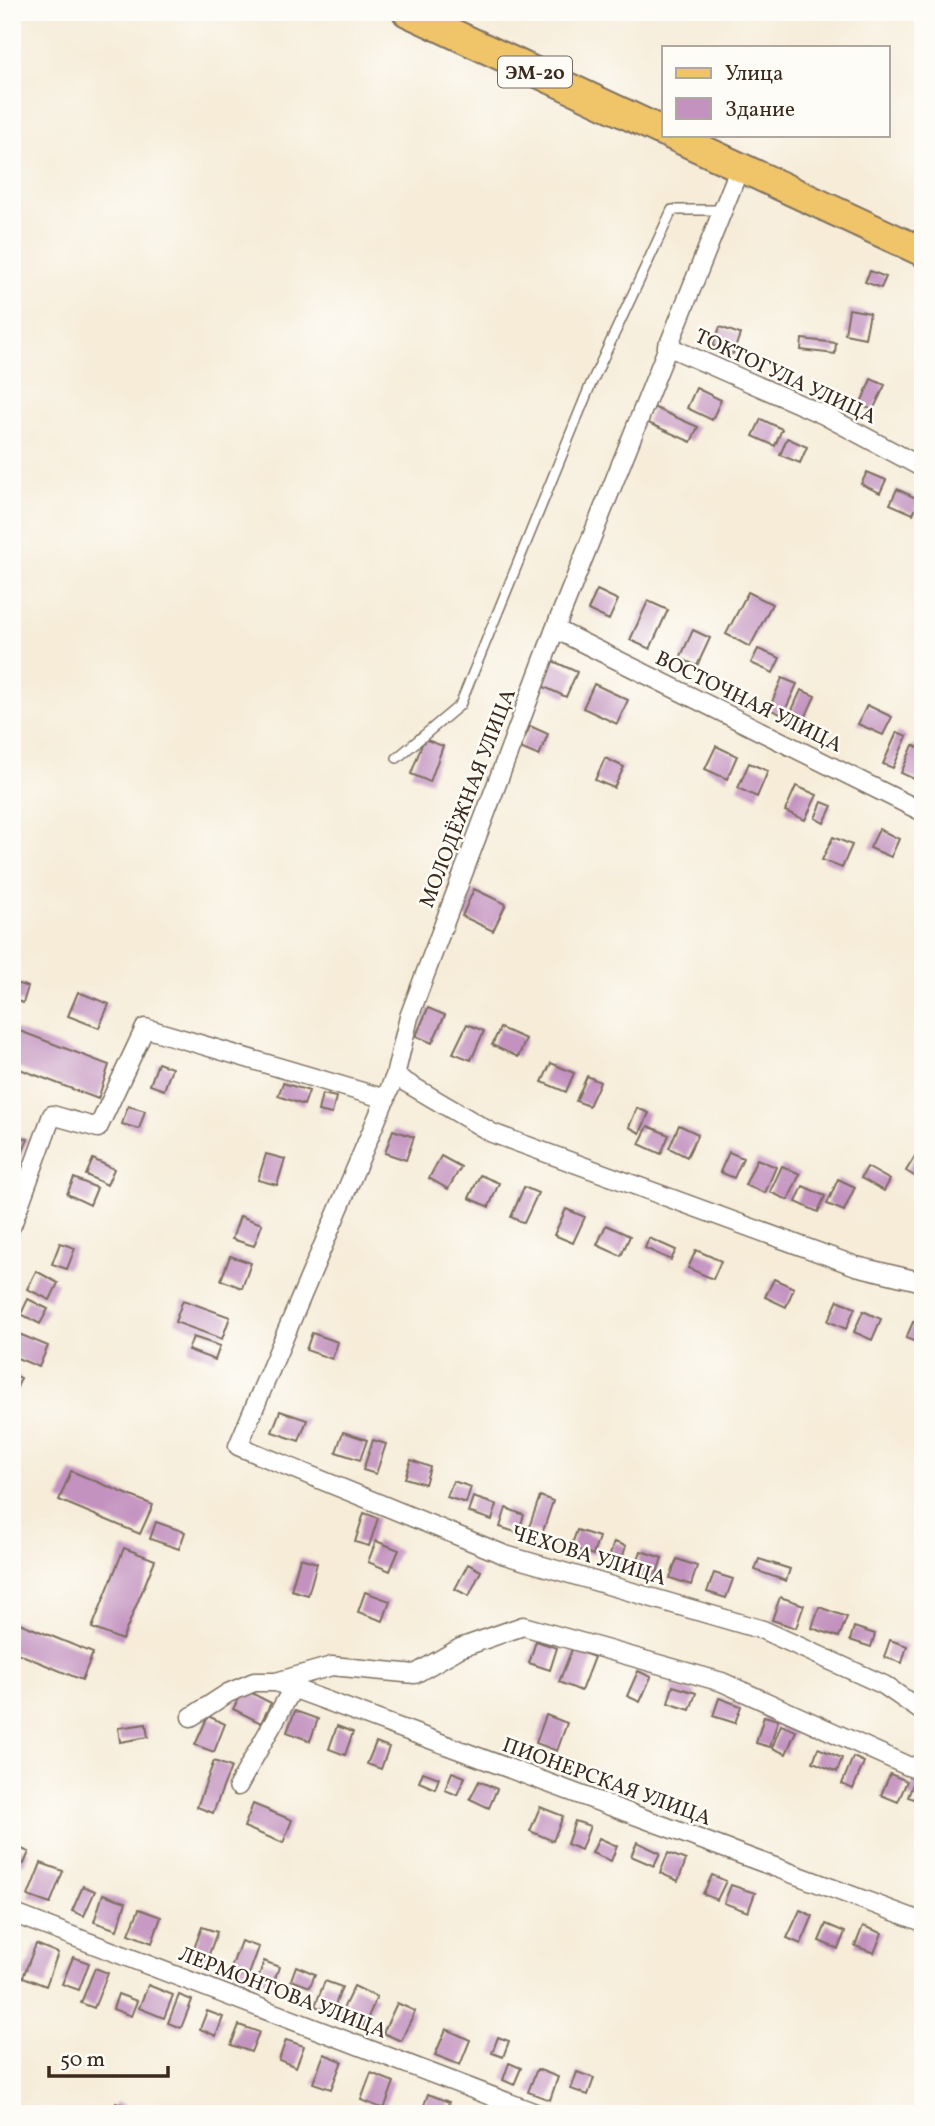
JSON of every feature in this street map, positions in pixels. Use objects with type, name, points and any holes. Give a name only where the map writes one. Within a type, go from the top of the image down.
[{"type":"main road","name":"ЭМ-20","points":[[407,12],[662,131]]},
{"type":"main road","points":[[673,136],[923,252]]},
{"type":"street","name":"МОЛОДЁЖНАЯ УЛИЦА","points":[[238,1446],[396,1076],[409,1017],[555,629],[740,167]]},
{"type":"street","name":"ТОКТОГУЛА УЛИЦА","points":[[667,346],[824,415],[923,468]]},
{"type":"street","name":"ВОСТОЧНАЯ УЛИЦА","points":[[555,629],[923,812]]},
{"type":"street","points":[[12,1225],[52,1115],[98,1128],[145,1028],[386,1099]]},
{"type":"street","points":[[396,1076],[492,1133],[856,1266],[923,1282]]},
{"type":"street","name":"ЧЕХОВА УЛИЦА","points":[[238,1446],[505,1555],[763,1630],[884,1685],[923,1712]]},
{"type":"street","points":[[191,1717],[228,1693],[254,1682],[284,1685],[332,1666],[415,1674],[460,1648],[523,1626],[722,1682],[910,1767],[923,1764]]},
{"type":"street","points":[[239,1786],[284,1685]]},
{"type":"street","name":"ПИОНЕРСКАЯ УЛИЦА","points":[[284,1685],[923,1922]]},
{"type":"street","name":"ЛЕРМОНТОВА УЛИЦА","points":[[12,1913],[538,2114]]},
{"type":"lane","points":[[397,758],[460,705],[590,386],[672,210],[723,210]]},
{"type":"building","points":[[870,271],[886,277],[881,288],[865,282]]},
{"type":"building","points":[[849,309],[870,313],[865,338],[845,334]]},
{"type":"building","points":[[720,327],[740,334],[733,354],[713,346]]},
{"type":"building","points":[[802,339],[836,343],[835,354],[801,350]]},
{"type":"building","points":[[871,379],[885,385],[873,410],[860,405]]},
{"type":"building","points":[[696,388],[721,400],[712,420],[687,408]]},
{"type":"building","points":[[653,407],[698,427],[691,442],[646,422]]},
{"type":"building","points":[[761,419],[782,429],[775,446],[753,436]]},
{"type":"building","points":[[787,438],[807,447],[800,463],[780,455]]},
{"type":"building","points":[[867,472],[886,480],[880,493],[861,484]]},
{"type":"building","points":[[897,489],[920,500],[913,514],[890,504]]},
{"type":"building","points":[[597,590],[618,600],[609,620],[588,610]]},
{"type":"building","points":[[748,592],[772,604],[750,647],[726,634]]},
{"type":"building","points":[[648,601],[668,610],[650,649],[630,640]]},
{"type":"building","points":[[693,630],[710,638],[697,666],[680,658]]},
{"type":"building","points":[[758,649],[780,658],[773,673],[751,663]]},
{"type":"building","points":[[553,661],[577,672],[566,697],[542,686]]},
{"type":"building","points":[[782,678],[797,684],[783,715],[769,709]]},
{"type":"building","points":[[594,684],[628,700],[617,724],[583,708]]},
{"type":"building","points":[[801,690],[815,696],[802,725],[788,719]]},
{"type":"building","points":[[867,705],[892,717],[883,735],[858,724]]},
{"type":"building","points":[[530,726],[548,734],[539,756],[520,748]]},
{"type":"building","points":[[897,732],[907,736],[893,768],[883,764]]},
{"type":"building","points":[[424,739],[443,746],[430,782],[411,774]]},
{"type":"building","points":[[913,745],[923,750],[923,783],[901,773]]},
{"type":"building","points":[[716,746],[737,756],[727,779],[705,769]]},
{"type":"building","points":[[605,758],[624,767],[614,788],[595,780]]},
{"type":"building","points":[[749,763],[768,771],[757,797],[738,788]]},
{"type":"building","points":[[796,786],[817,795],[805,820],[785,811]]},
{"type":"building","points":[[822,802],[832,806],[824,823],[815,818]]},
{"type":"building","points":[[879,829],[899,839],[891,857],[870,848]]},
{"type":"building","points":[[833,837],[852,845],[842,868],[822,860]]},
{"type":"building","points":[[474,889],[506,904],[493,931],[462,916]]},
{"type":"building","points":[[12,982],[28,987],[23,1003],[12,999]]},
{"type":"building","points":[[78,992],[109,1004],[99,1028],[68,1016]]},
{"type":"building","points":[[428,1008],[445,1015],[432,1043],[416,1036]]},
{"type":"building","points":[[467,1024],[484,1031],[471,1060],[453,1053]]},
{"type":"building","points":[[12,1028],[109,1065],[98,1099],[12,1066]]},
{"type":"building","points":[[500,1028],[526,1039],[518,1057],[492,1045]]},
{"type":"building","points":[[158,1063],[172,1068],[164,1090],[150,1085]]},
{"type":"building","points":[[551,1063],[574,1073],[566,1092],[542,1082]]},
{"type":"building","points":[[587,1076],[600,1082],[589,1106],[576,1101]]},
{"type":"building","points":[[283,1083],[309,1091],[304,1105],[278,1096]]},
{"type":"building","points":[[322,1094],[336,1097],[332,1114],[318,1111]]},
{"type":"building","points":[[128,1106],[145,1111],[139,1129],[122,1124]]},
{"type":"building","points":[[637,1108],[649,1113],[640,1133],[629,1127]]},
{"type":"building","points":[[679,1125],[698,1134],[687,1157],[669,1148]]},
{"type":"building","points":[[648,1126],[669,1135],[661,1154],[639,1144]]},
{"type":"building","points":[[393,1130],[414,1137],[406,1160],[385,1153]]},
{"type":"building","points":[[12,1133],[28,1139],[14,1172],[12,1172]]},
{"type":"building","points":[[923,1143],[923,1166],[916,1177],[906,1171]]},
{"type":"building","points":[[729,1152],[743,1158],[734,1178],[720,1172]]},
{"type":"building","points":[[266,1154],[285,1159],[277,1185],[258,1180]]},
{"type":"building","points":[[441,1156],[461,1167],[448,1189],[429,1178]]},
{"type":"building","points":[[93,1159],[114,1169],[107,1185],[86,1175]]},
{"type":"building","points":[[757,1159],[776,1167],[765,1193],[745,1185]]},
{"type":"building","points":[[782,1166],[800,1174],[788,1200],[770,1192]]},
{"type":"building","points":[[867,1167],[890,1180],[884,1191],[861,1178]]},
{"type":"building","points":[[480,1175],[499,1183],[489,1207],[469,1198]]},
{"type":"building","points":[[74,1178],[97,1188],[90,1205],[67,1194]]},
{"type":"building","points":[[838,1179],[855,1187],[844,1211],[827,1204]]},
{"type":"building","points":[[803,1186],[825,1196],[818,1212],[796,1202]]},
{"type":"building","points":[[524,1187],[538,1193],[524,1223],[511,1217]]},
{"type":"building","points":[[566,1209],[585,1217],[573,1243],[554,1235]]},
{"type":"building","points":[[240,1216],[262,1224],[254,1246],[232,1239]]},
{"type":"building","points":[[606,1225],[630,1236],[621,1256],[597,1245]]},
{"type":"building","points":[[649,1238],[676,1250],[671,1260],[645,1248]]},
{"type":"building","points":[[60,1243],[75,1248],[67,1269],[52,1264]]},
{"type":"building","points":[[696,1250],[721,1261],[713,1279],[688,1268]]},
{"type":"building","points":[[230,1256],[251,1263],[242,1288],[221,1280]]},
{"type":"building","points":[[36,1271],[58,1283],[50,1300],[27,1289]]},
{"type":"building","points":[[774,1279],[794,1288],[786,1307],[765,1297]]},
{"type":"building","points":[[28,1299],[48,1309],[40,1324],[21,1314]]},
{"type":"building","points":[[183,1300],[230,1317],[222,1339],[175,1322]]},
{"type":"building","points":[[838,1300],[855,1308],[846,1329],[828,1321]]},
{"type":"building","points":[[863,1311],[881,1319],[872,1340],[854,1332]]},
{"type":"building","points":[[913,1322],[923,1326],[923,1345],[906,1338]]},
{"type":"building","points":[[12,1331],[48,1346],[39,1367],[12,1356]]},
{"type":"building","points":[[312,1333],[338,1342],[332,1359],[306,1350]]},
{"type":"building","points":[[193,1337],[220,1346],[215,1360],[188,1350]]},
{"type":"building","points":[[12,1374],[21,1378],[12,1399]]},
{"type":"building","points":[[280,1411],[307,1420],[299,1441],[272,1432]]},
{"type":"building","points":[[343,1432],[367,1440],[360,1460],[336,1452]]},
{"type":"building","points":[[373,1440],[386,1444],[376,1474],[363,1470]]},
{"type":"building","points":[[411,1460],[430,1467],[425,1484],[405,1478]]},
{"type":"building","points":[[71,1471],[153,1505],[140,1534],[59,1500]]},
{"type":"building","points":[[453,1481],[471,1487],[466,1503],[447,1497]]},
{"type":"building","points":[[540,1496],[553,1501],[542,1534],[528,1530]]},
{"type":"building","points":[[473,1497],[497,1505],[492,1520],[468,1512]]},
{"type":"building","points":[[506,1508],[524,1515],[518,1533],[500,1527]]},
{"type":"building","points":[[364,1513],[378,1518],[369,1546],[355,1542]]},
{"type":"building","points":[[156,1522],[185,1532],[179,1549],[150,1539]]},
{"type":"building","points":[[577,1530],[599,1537],[593,1555],[571,1547]]},
{"type":"building","points":[[376,1541],[399,1550],[390,1571],[368,1562]]},
{"type":"building","points":[[614,1542],[626,1546],[620,1565],[608,1561]]},
{"type":"building","points":[[124,1548],[155,1560],[122,1640],[92,1628]]},
{"type":"building","points":[[641,1551],[662,1558],[655,1579],[634,1571]]},
{"type":"building","points":[[300,1558],[317,1563],[308,1595],[291,1590]]},
{"type":"building","points":[[677,1559],[697,1566],[691,1585],[670,1578]]},
{"type":"building","points":[[759,1559],[790,1569],[786,1581],[755,1570]]},
{"type":"building","points":[[468,1564],[481,1571],[469,1596],[455,1589]]},
{"type":"building","points":[[714,1573],[733,1579],[726,1598],[707,1592]]},
{"type":"building","points":[[365,1592],[390,1601],[383,1621],[358,1612]]},
{"type":"building","points":[[780,1597],[804,1605],[796,1628],[772,1620]]},
{"type":"building","points":[[819,1607],[847,1617],[839,1637],[812,1628]]},
{"type":"building","points":[[12,1620],[93,1653],[82,1680],[12,1651]]},
{"type":"building","points":[[854,1627],[875,1634],[871,1647],[850,1640]]},
{"type":"building","points":[[890,1640],[907,1646],[902,1663],[884,1657]]},
{"type":"building","points":[[536,1641],[557,1648],[550,1670],[529,1663]]},
{"type":"building","points":[[572,1649],[594,1657],[581,1691],[559,1682]]},
{"type":"building","points":[[638,1671],[651,1677],[640,1702],[627,1696]]},
{"type":"building","points":[[673,1686],[696,1693],[690,1710],[668,1703]]},
{"type":"building","points":[[244,1689],[271,1703],[261,1723],[233,1709]]},
{"type":"building","points":[[719,1698],[741,1706],[735,1723],[713,1716]]},
{"type":"building","points":[[295,1711],[318,1719],[310,1741],[287,1732]]},
{"type":"building","points":[[546,1715],[567,1723],[557,1751],[536,1743]]},
{"type":"building","points":[[208,1716],[225,1724],[214,1752],[195,1745]]},
{"type":"building","points":[[764,1716],[778,1720],[770,1747],[756,1743]]},
{"type":"building","points":[[146,1724],[148,1737],[120,1742],[118,1728]]},
{"type":"building","points":[[781,1725],[796,1731],[786,1754],[772,1748]]},
{"type":"building","points":[[337,1726],[353,1732],[345,1755],[329,1749]]},
{"type":"building","points":[[376,1742],[389,1747],[381,1769],[367,1764]]},
{"type":"building","points":[[818,1748],[842,1758],[837,1772],[813,1762]]},
{"type":"building","points":[[853,1757],[864,1762],[853,1789],[842,1784]]},
{"type":"building","points":[[214,1761],[231,1767],[213,1813],[197,1807]]},
{"type":"building","points":[[423,1772],[439,1778],[435,1789],[419,1782]]},
{"type":"building","points":[[452,1772],[465,1777],[457,1795],[445,1790]]},
{"type":"building","points":[[890,1774],[907,1781],[898,1802],[881,1795]]},
{"type":"building","points":[[915,1779],[923,1782],[923,1802],[908,1797]]},
{"type":"building","points":[[479,1781],[497,1789],[489,1808],[470,1799]]},
{"type":"building","points":[[253,1804],[292,1820],[283,1843],[244,1827]]},
{"type":"building","points":[[540,1807],[563,1816],[553,1841],[530,1831]]},
{"type":"building","points":[[575,1821],[590,1826],[581,1850],[567,1844]]},
{"type":"building","points":[[599,1838],[617,1846],[611,1861],[592,1853]]},
{"type":"building","points":[[637,1842],[660,1853],[654,1866],[631,1856]]},
{"type":"building","points":[[12,1845],[29,1852],[24,1864],[12,1859]]},
{"type":"building","points":[[668,1853],[686,1860],[678,1881],[660,1873]]},
{"type":"building","points":[[41,1863],[63,1871],[50,1904],[28,1896]]},
{"type":"building","points":[[712,1875],[726,1881],[717,1900],[703,1894]]},
{"type":"building","points":[[731,1885],[755,1893],[748,1912],[724,1903]]},
{"type":"building","points":[[83,1886],[95,1891],[84,1916],[72,1911]]},
{"type":"building","points":[[103,1894],[126,1902],[117,1930],[94,1922]]},
{"type":"building","points":[[139,1909],[161,1917],[152,1943],[129,1934]]},
{"type":"building","points":[[800,1910],[813,1916],[801,1944],[787,1938]]},
{"type":"building","points":[[826,1924],[845,1932],[838,1949],[819,1941]]},
{"type":"building","points":[[863,1926],[882,1933],[874,1953],[855,1946]]},
{"type":"building","points":[[202,1927],[217,1932],[207,1960],[192,1954]]},
{"type":"building","points":[[241,1941],[259,1947],[248,1977],[230,1971]]},
{"type":"building","points":[[36,1944],[58,1953],[46,1986],[23,1977]]},
{"type":"building","points":[[73,1957],[89,1963],[79,1990],[62,1984]]},
{"type":"building","points":[[264,1961],[279,1967],[273,1984],[258,1979]]},
{"type":"building","points":[[296,1966],[315,1974],[310,1987],[291,1980]]},
{"type":"building","points":[[95,1968],[108,1973],[94,2008],[81,2003]]},
{"type":"building","points":[[325,1981],[342,1987],[332,2013],[315,2006]]},
{"type":"building","points":[[148,1985],[173,1995],[164,2018],[139,2008]]},
{"type":"building","points":[[354,1986],[377,1997],[364,2026],[340,2015]]},
{"type":"building","points":[[118,1994],[137,2001],[131,2016],[113,2009]]},
{"type":"building","points":[[179,1995],[192,2000],[181,2028],[168,2023]]},
{"type":"building","points":[[397,2003],[415,2011],[401,2041],[383,2033]]},
{"type":"building","points":[[207,2011],[223,2017],[216,2036],[200,2029]]},
{"type":"building","points":[[239,2025],[259,2032],[251,2052],[231,2045]]},
{"type":"building","points":[[446,2029],[470,2040],[460,2065],[435,2055]]},
{"type":"building","points":[[498,2037],[509,2041],[503,2057],[492,2053]]},
{"type":"building","points":[[286,2040],[304,2046],[296,2067],[279,2060]]},
{"type":"building","points":[[324,2054],[342,2061],[331,2089],[313,2083]]},
{"type":"building","points":[[509,2063],[521,2068],[514,2085],[503,2080]]},
{"type":"building","points":[[537,2069],[558,2077],[550,2100],[528,2092]]},
{"type":"building","points":[[577,2072],[594,2078],[588,2095],[571,2089]]},
{"type":"building","points":[[371,2073],[394,2082],[384,2109],[361,2100]]},
{"type":"building","points":[[428,2094],[449,2102],[445,2114],[421,2114]]},
{"type":"building","points":[[116,2102],[139,2111],[137,2114],[111,2114]]},
{"type":"building","points":[[639,2108],[654,2113],[654,2114],[637,2114]]}]
